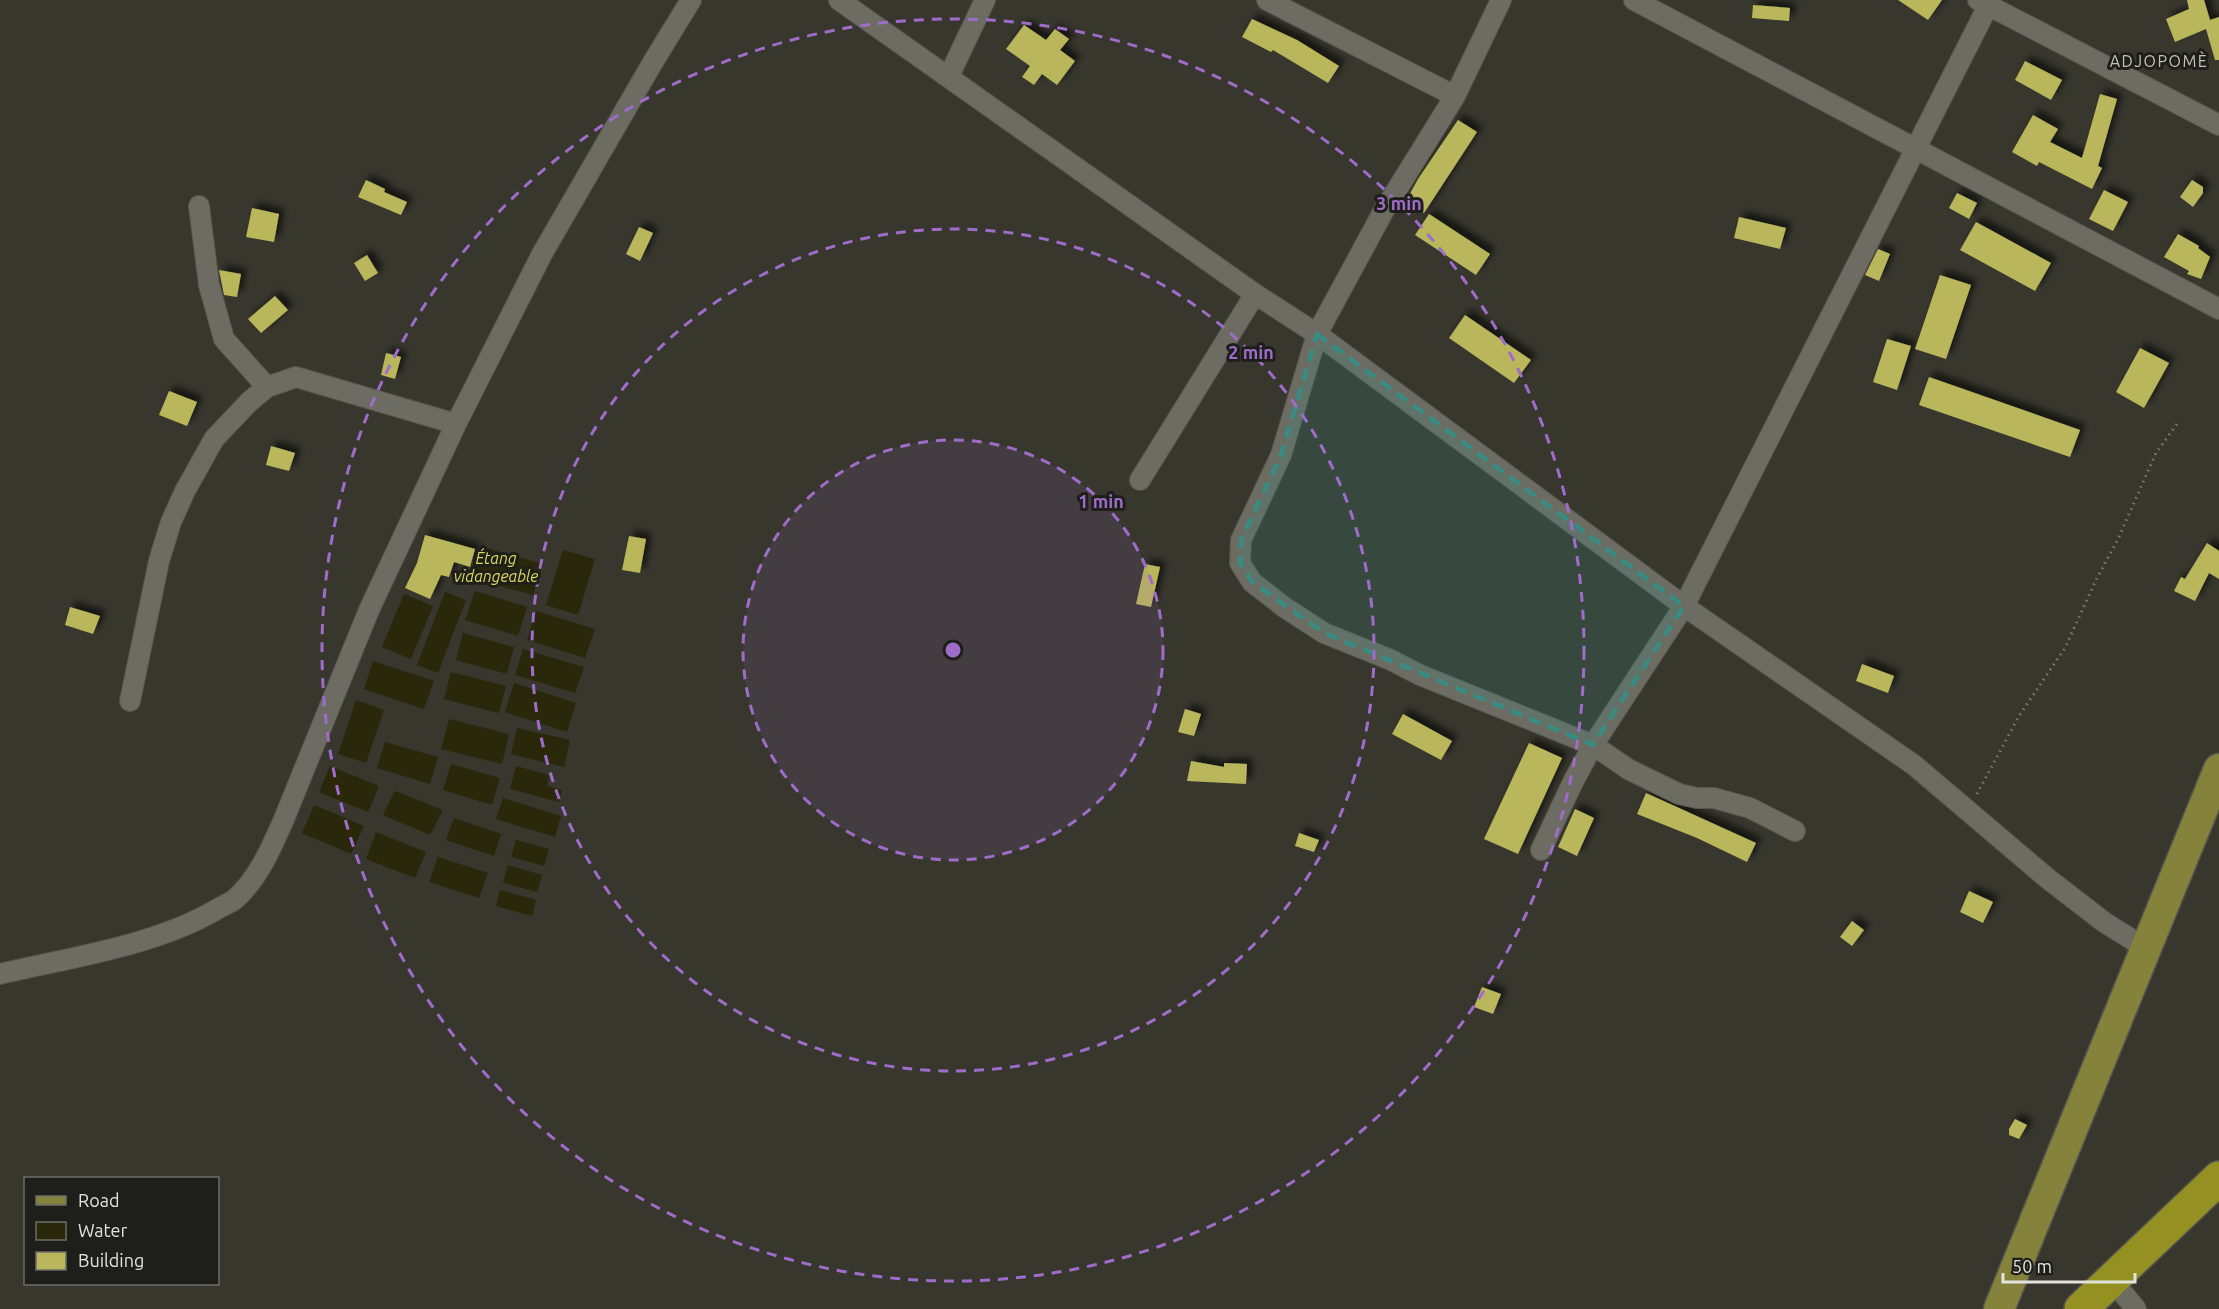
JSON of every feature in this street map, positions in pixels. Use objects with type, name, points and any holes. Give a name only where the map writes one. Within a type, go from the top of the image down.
[{"type":"highway","points":[[2080,1309],[2219,1178]]},
{"type":"main road","points":[[1999,1309],[2219,769]]},
{"type":"street","points":[[0,974],[104,950],[156,936],[195,922],[234,900],[254,877],[272,846],[369,610],[456,423],[542,254],[652,62],[691,0]]},
{"type":"street","points":[[839,0],[1255,294],[1317,334],[1684,606],[1914,765],[2055,884],[2104,922],[2147,949]]},
{"type":"street","points":[[949,76],[985,0]]},
{"type":"street","points":[[1267,0],[1455,96]]},
{"type":"street","points":[[1501,0],[1455,96],[1383,212],[1317,334],[1281,455],[1242,540],[1240,563],[1252,582],[1284,607],[1324,633],[1391,660],[1420,675],[1593,745],[1628,769],[1679,794],[1697,798],[1714,798],[1750,808],[1795,831]]},
{"type":"street","points":[[1634,0],[2219,309]]},
{"type":"street","points":[[1541,850],[1593,745],[1684,606],[1916,149],[1986,2],[2219,125]]},
{"type":"street","points":[[199,206],[209,285],[224,339],[267,387]]},
{"type":"street","points":[[1140,480],[1255,294]]},
{"type":"street","points":[[130,701],[159,561],[176,512],[214,439],[249,402],[267,387],[296,377],[456,423]]},
{"type":"street","points":[[2111,1279],[2136,1309]]},
{"type":"path","points":[[1968,811],[2019,716],[2065,648],[2096,580],[2118,539],[2156,453],[2177,424]]},
{"type":"highlighted area","points":[[1317,334],[1684,606],[1593,745],[1324,633],[1252,582],[1240,563],[1241,540],[1281,455]]},
{"type":"water","name":"Étang vidangeable","points":[[483,547],[543,564],[533,595],[474,579]]},
{"type":"water","name":"Étang vidangeable","points":[[563,550],[595,559],[578,615],[546,605]]},
{"type":"water","name":"Étang vidangeable","points":[[475,591],[527,607],[518,636],[465,620]]},
{"type":"water","name":"Étang vidangeable","points":[[445,592],[466,600],[438,673],[417,665]]},
{"type":"water","name":"Étang vidangeable","points":[[404,594],[433,606],[411,659],[382,647]]},
{"type":"water","name":"Étang vidangeable","points":[[536,611],[595,629],[585,658],[527,640]]},
{"type":"water","points":[[463,633],[514,647],[507,674],[456,660]]},
{"type":"water","points":[[523,649],[584,667],[575,693],[515,675]]},
{"type":"water","points":[[373,661],[434,681],[424,709],[364,689]]},
{"type":"water","points":[[451,672],[506,686],[499,713],[444,699]]},
{"type":"water","points":[[514,683],[576,703],[567,732],[505,712]]},
{"type":"water","points":[[356,700],[384,710],[366,763],[338,754]]},
{"type":"water","points":[[449,719],[509,734],[502,764],[441,749]]},
{"type":"water","points":[[517,728],[570,740],[564,767],[511,754]]},
{"type":"water","points":[[385,742],[438,757],[430,784],[377,768]]},
{"type":"water","points":[[451,764],[500,778],[492,805],[443,790]]},
{"type":"water","points":[[330,766],[379,786],[368,812],[319,792]]},
{"type":"water","points":[[516,766],[549,775],[547,786],[562,790],[559,802],[510,789]]},
{"type":"water","points":[[395,791],[443,810],[430,835],[383,815]]},
{"type":"water","points":[[503,798],[561,816],[555,837],[496,819]]},
{"type":"water","points":[[314,805],[364,826],[351,854],[302,833]]},
{"type":"water","points":[[454,818],[501,834],[494,856],[446,840]]},
{"type":"water","points":[[376,832],[426,852],[415,878],[366,859]]},
{"type":"water","points":[[516,840],[549,849],[544,866],[511,857]]},
{"type":"water","points":[[438,857],[488,873],[479,898],[429,882]]},
{"type":"water","points":[[508,865],[542,875],[537,892],[503,883]]},
{"type":"water","points":[[500,890],[536,900],[532,916],[496,906]]},
{"type":"building","points":[[1898,0],[1942,0],[1928,20]]},
{"type":"building","points":[[2187,0],[2204,0],[2210,20],[2219,17],[2219,60],[2215,60],[2206,29],[2175,42],[2166,19],[2189,9]]},
{"type":"building","points":[[1753,5],[1790,8],[1789,21],[1752,18]]},
{"type":"building","points":[[1252,19],[1297,40],[1339,66],[1328,83],[1273,50],[1271,52],[1242,37]]},
{"type":"building","points":[[1024,25],[1046,40],[1055,29],[1069,39],[1060,50],[1075,61],[1057,85],[1042,74],[1034,85],[1022,77],[1030,66],[1006,49]]},
{"type":"building","points":[[2025,61],[2062,80],[2051,100],[2015,80]]},
{"type":"building","points":[[2100,94],[2117,99],[2098,166],[2102,168],[2092,189],[2039,162],[2037,166],[2012,152],[2033,115],[2058,129],[2050,142],[2082,158]]},
{"type":"building","points":[[1458,120],[1477,132],[1424,213],[1406,201]]},
{"type":"building","points":[[366,180],[385,189],[384,192],[407,202],[401,215],[358,197]]},
{"type":"building","points":[[2192,180],[2203,187],[2203,193],[2193,207],[2180,197]]},
{"type":"building","points":[[2104,190],[2128,202],[2113,231],[2089,219]]},
{"type":"building","points":[[1957,193],[1977,203],[1969,219],[1949,208]]},
{"type":"building","points":[[252,208],[279,214],[274,242],[246,237]]},
{"type":"building","points":[[1429,214],[1490,254],[1476,275],[1415,235]]},
{"type":"building","points":[[1739,217],[1786,228],[1780,249],[1734,238]]},
{"type":"building","points":[[1976,222],[2051,263],[2035,291],[1960,250]]},
{"type":"building","points":[[639,227],[653,233],[640,261],[626,254]]},
{"type":"building","points":[[2178,234],[2199,246],[2198,248],[2210,257],[2201,279],[2187,274],[2189,271],[2164,257]]},
{"type":"building","points":[[1878,249],[1890,254],[1879,281],[1865,275]]},
{"type":"building","points":[[367,255],[378,273],[365,281],[354,263]]},
{"type":"building","points":[[219,270],[241,274],[237,297],[224,295]]},
{"type":"building","points":[[1940,275],[1971,285],[1946,359],[1915,349]]},
{"type":"building","points":[[275,296],[288,310],[261,333],[248,319]]},
{"type":"building","points":[[1465,315],[1531,360],[1514,383],[1449,338]]},
{"type":"building","points":[[1887,339],[1911,346],[1897,390],[1873,382]]},
{"type":"building","points":[[2140,348],[2169,363],[2144,408],[2116,392]]},
{"type":"building","points":[[386,353],[401,357],[395,379],[381,375]]},
{"type":"building","points":[[1929,377],[2080,430],[2070,457],[1919,405]]},
{"type":"building","points":[[169,391],[197,402],[187,426],[159,415]]},
{"type":"building","points":[[271,446],[295,453],[289,471],[266,465]]},
{"type":"building","points":[[425,535],[475,549],[470,567],[454,562],[449,577],[441,575],[430,599],[405,588],[417,563]]},
{"type":"building","points":[[629,536],[646,539],[640,573],[622,570]]},
{"type":"building","points":[[2207,543],[2219,551],[2219,579],[2209,573],[2195,601],[2174,591],[2181,577],[2185,579]]},
{"type":"building","points":[[1145,564],[1160,567],[1151,607],[1136,604]]},
{"type":"building","points":[[70,607],[100,616],[93,634],[65,625]]},
{"type":"building","points":[[1862,664],[1894,676],[1888,693],[1856,681]]},
{"type":"building","points":[[1185,709],[1201,714],[1194,736],[1178,732]]},
{"type":"building","points":[[1403,714],[1452,741],[1441,760],[1392,734]]},
{"type":"building","points":[[1529,743],[1562,758],[1518,854],[1484,839]]},
{"type":"building","points":[[1191,761],[1224,767],[1224,763],[1247,764],[1246,784],[1187,781]]},
{"type":"building","points":[[1646,793],[1756,843],[1747,862],[1697,838],[1637,814]]},
{"type":"building","points":[[1575,809],[1594,818],[1577,856],[1558,847]]},
{"type":"building","points":[[1299,833],[1319,840],[1314,852],[1295,846]]},
{"type":"building","points":[[1969,891],[1993,902],[1983,923],[1960,912]]},
{"type":"building","points":[[1852,921],[1864,930],[1852,946],[1840,937]]},
{"type":"building","points":[[1482,987],[1501,994],[1493,1014],[1474,1007]]},
{"type":"building","points":[[2015,1119],[2027,1125],[2019,1139],[2009,1135],[2009,1129]]},
{"type":"district","name":"ADJOPOMÈ","points":[[2159,61]]}]
